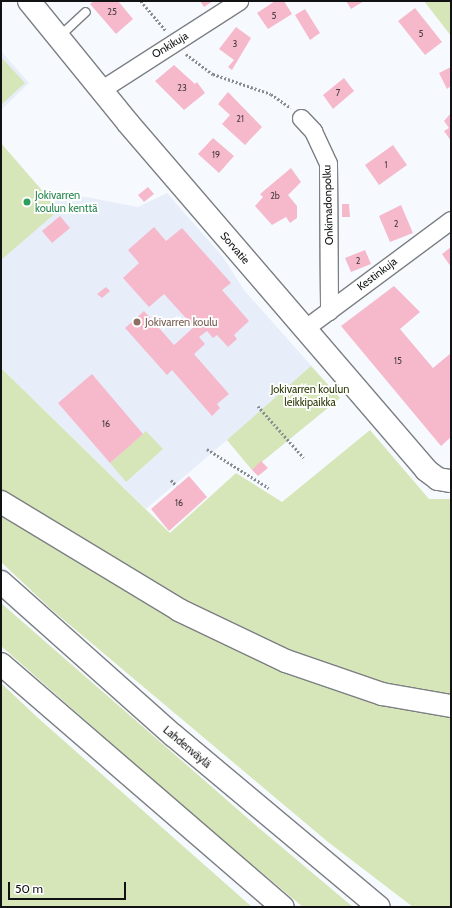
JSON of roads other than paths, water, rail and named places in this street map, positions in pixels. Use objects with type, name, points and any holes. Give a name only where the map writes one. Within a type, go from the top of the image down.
[{"type":"main road","name":"Sorvatie","points":[[29,1],[60,36],[102,89],[304,329],[426,470],[438,479],[451,481]]},
{"type":"main road","points":[[1,502],[179,610],[286,662],[382,694],[451,706]]},
{"type":"main road","name":"Lahdenväylä","points":[[1,582],[173,735],[379,907]]},
{"type":"main road","points":[[1,664],[283,907]]},
{"type":"street","name":"Onkikuja","points":[[102,89],[174,41],[239,1]]},
{"type":"street","name":"Onkimadonpolku","points":[[301,118],[313,131],[328,163],[329,311]]},
{"type":"street","name":"Kestinkuja","points":[[304,329],[451,220]]},
{"type":"lane","points":[[60,36],[86,12]]},
{"type":"place","name":"Jokivarren koulun kenttä","points":[[27,202]]},
{"type":"place","name":"Jokivarren koulu","points":[[137,322]]},
{"type":"park label","name":"Jokivarren koulun leikkipaikka","points":[[310,396]]}]
